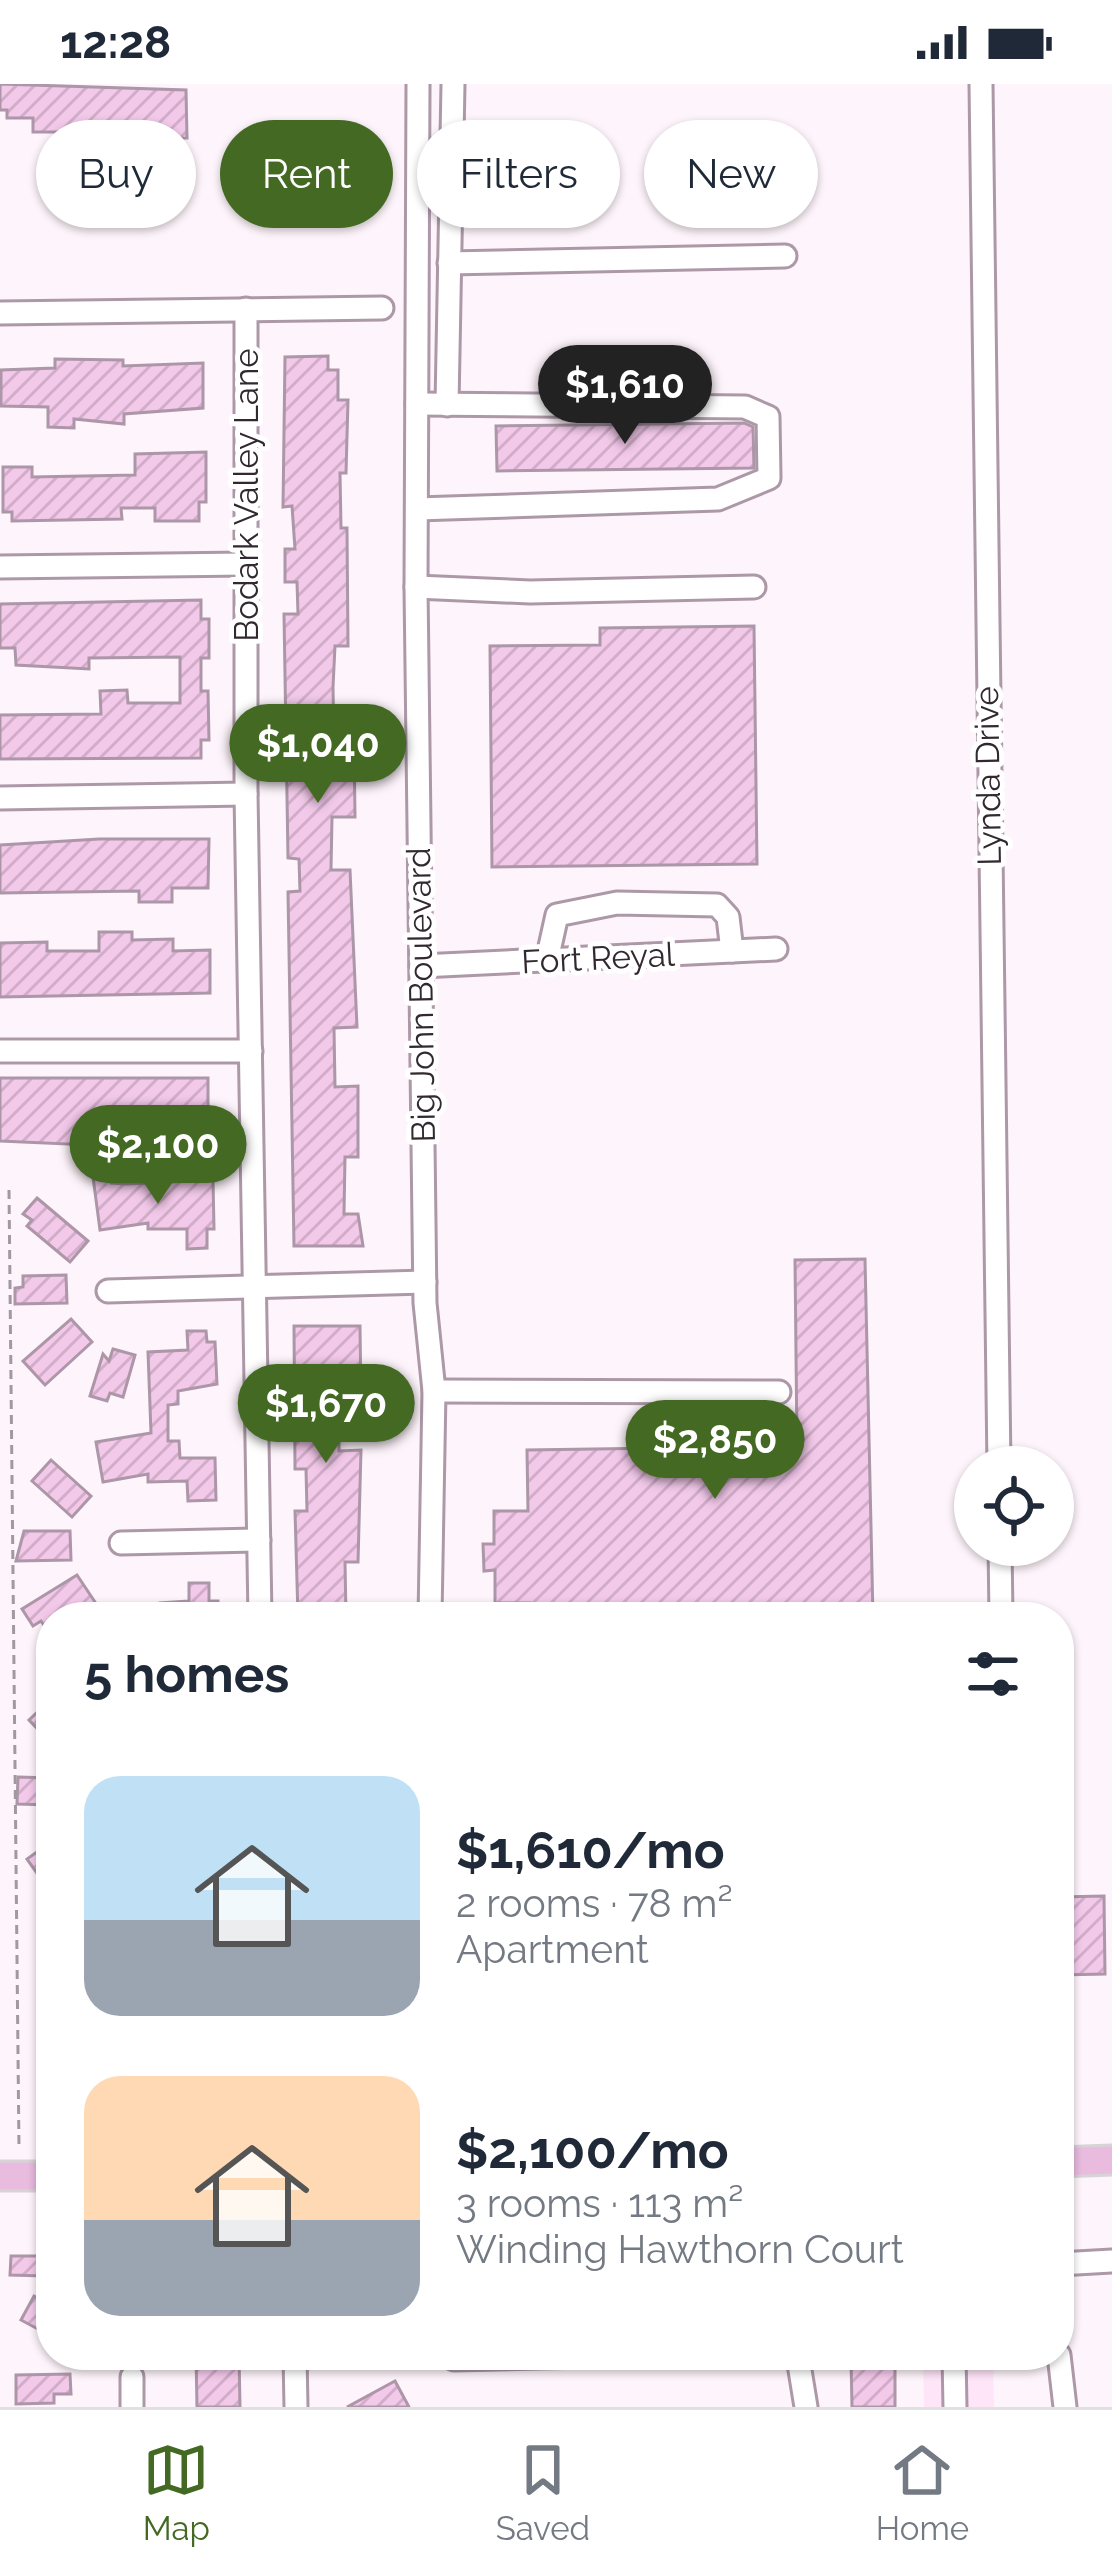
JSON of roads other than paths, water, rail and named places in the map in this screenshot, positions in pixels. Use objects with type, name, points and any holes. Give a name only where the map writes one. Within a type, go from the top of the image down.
[{"type":"main road","points":[[1074,2161],[1112,2160]]},
{"type":"street","name":"Big John Boulevard","points":[[418,84],[416,587],[425,1282],[434,1391],[430,1602]]},
{"type":"street","points":[[447,405],[453,84]]},
{"type":"street","name":"Lynda Drive","points":[[981,84],[999,1446]]},
{"type":"street","points":[[449,262],[785,256]]},
{"type":"street","points":[[0,313],[382,308]]},
{"type":"street","name":"Bodark Valley Lane","points":[[245,309],[246,794],[260,1602]]},
{"type":"street","points":[[417,404],[745,407],[768,416],[769,478],[718,499],[417,509]]},
{"type":"street","points":[[0,567],[246,564]]},
{"type":"street","points":[[416,587],[530,592],[754,587]]},
{"type":"street","points":[[0,798],[246,794]]},
{"type":"street","points":[[548,960],[556,915],[617,903],[717,905],[728,917],[732,951]]},
{"type":"street","name":"Fort Reyal","points":[[421,966],[776,949]]},
{"type":"street","points":[[0,1051],[251,1051]]},
{"type":"street","points":[[108,1291],[425,1282]]},
{"type":"street","points":[[434,1391],[779,1392]]},
{"type":"street","points":[[121,1543],[259,1540]]},
{"type":"street","points":[[1000,1566],[1000,1602]]},
{"type":"street","points":[[1074,2263],[1112,2260]]},
{"type":"street","points":[[295,2370],[296,2407]]},
{"type":"street","points":[[800,2370],[806,2407]]},
{"type":"street","points":[[954,2370],[955,2407]]},
{"type":"street","points":[[1061,2370],[1065,2407]]},
{"type":"street","points":[[132,2377],[133,2407]]}]
